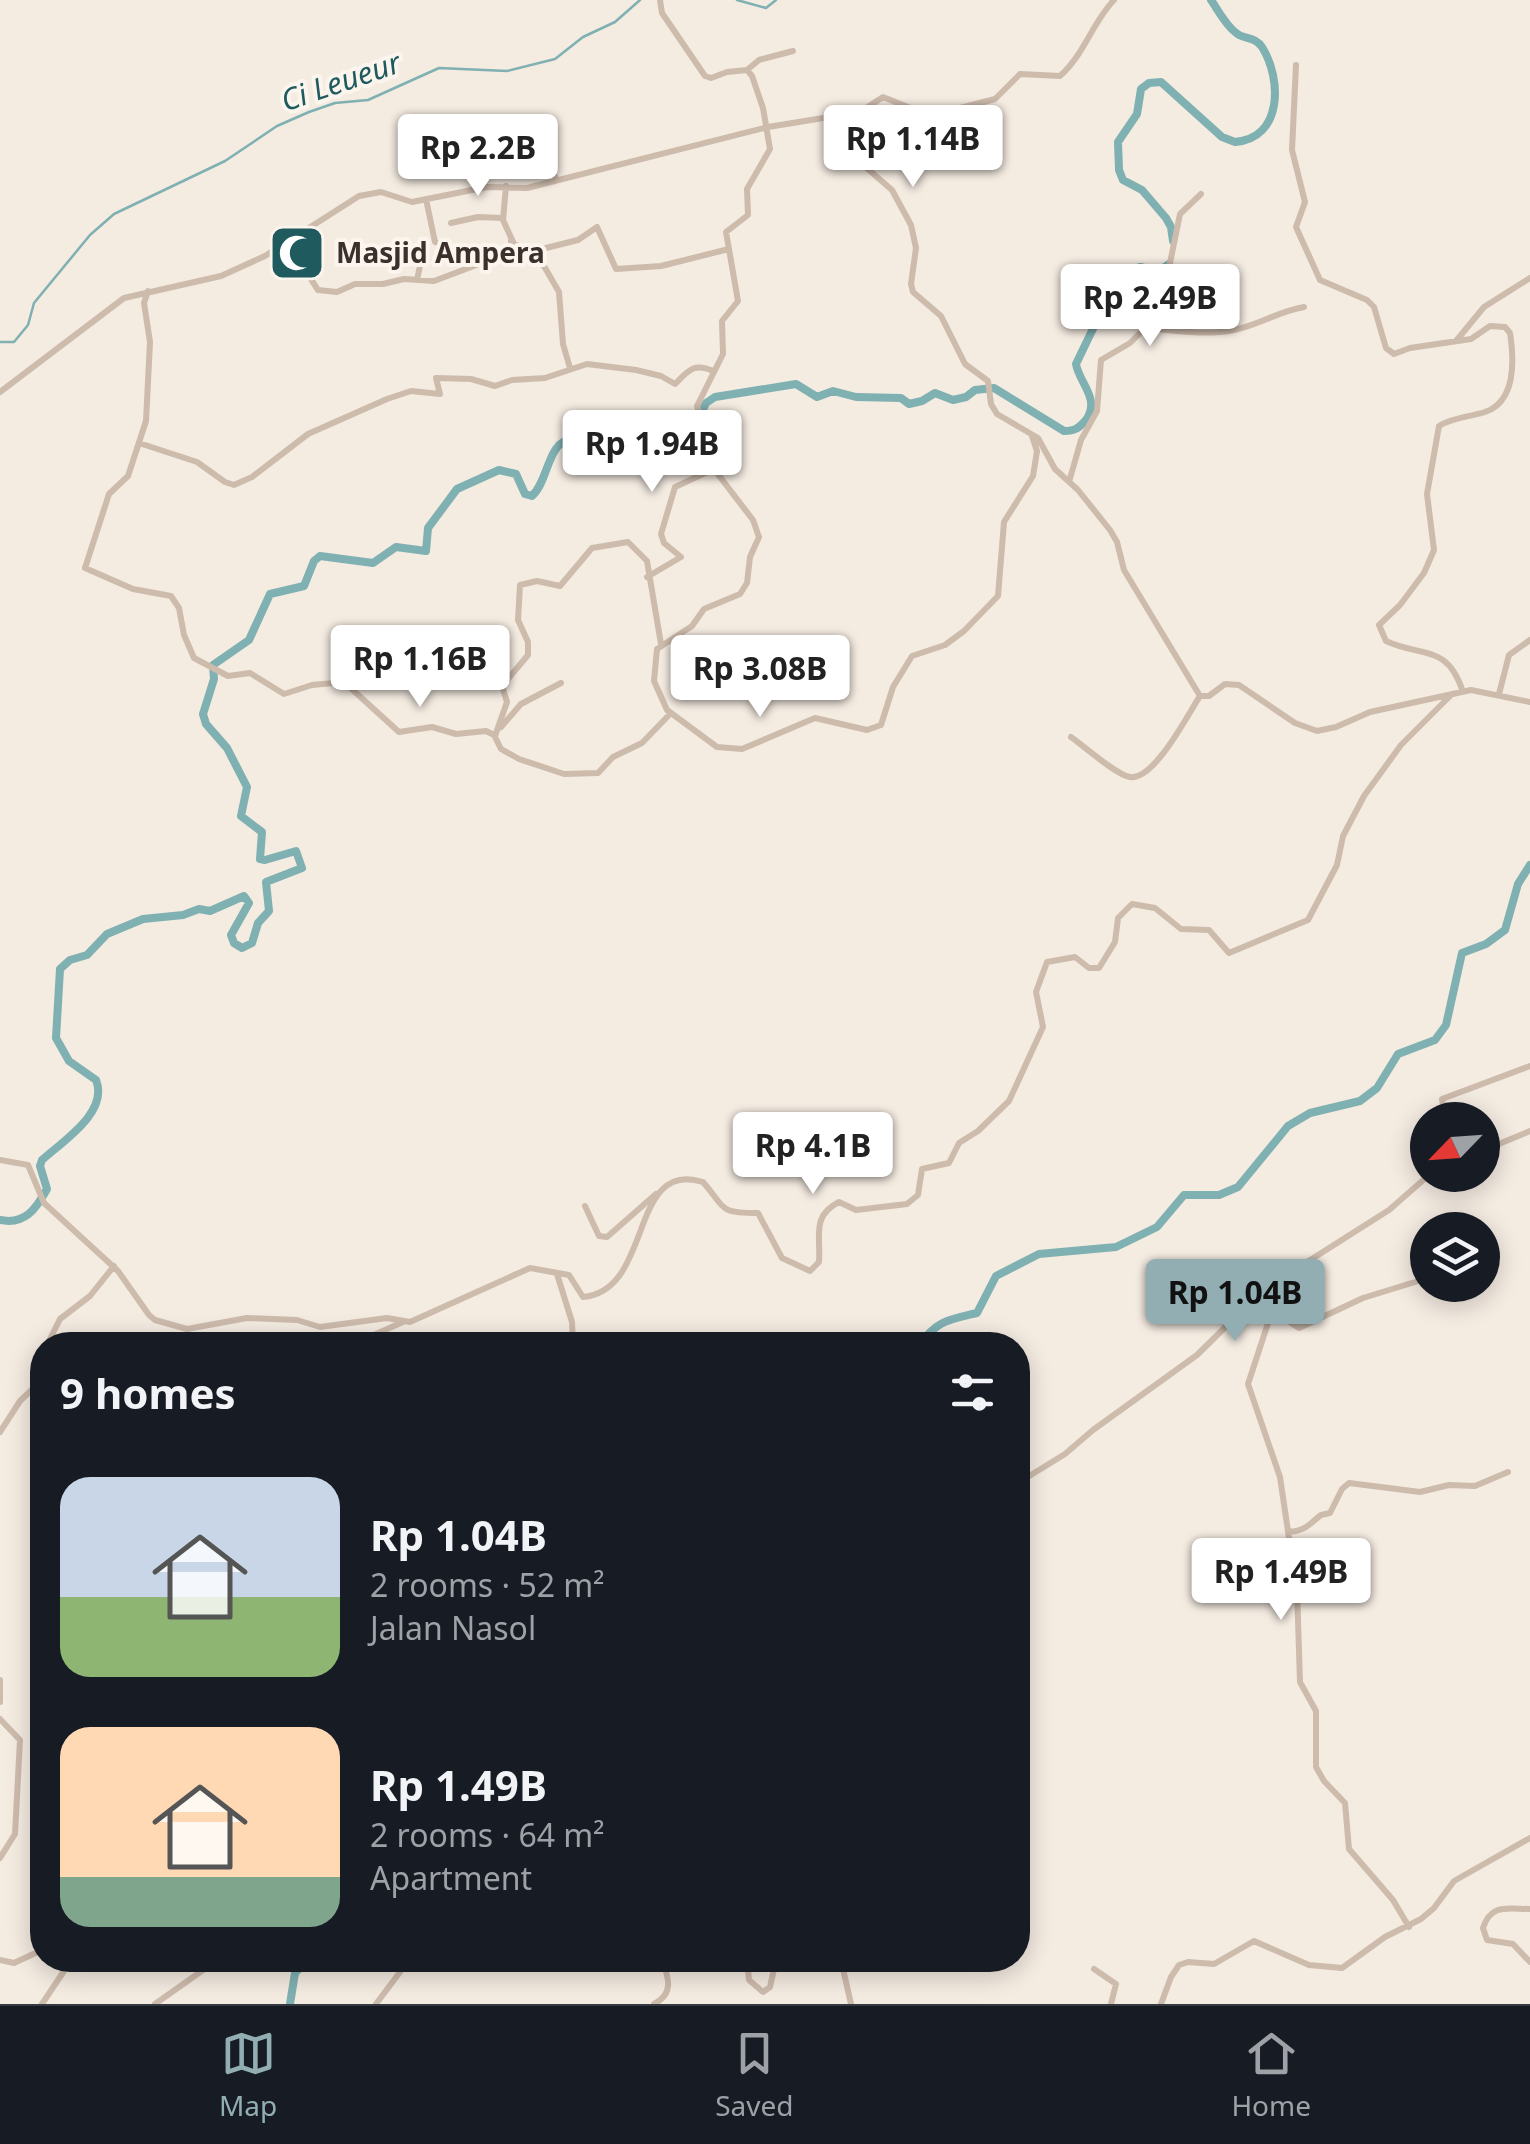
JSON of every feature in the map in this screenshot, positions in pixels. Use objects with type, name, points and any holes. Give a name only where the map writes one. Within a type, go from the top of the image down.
[{"type":"street","points":[[660,0],[662,13],[710,78],[746,70],[756,61],[793,50]]},
{"type":"street","points":[[0,392],[124,298],[220,276],[287,242],[358,196],[381,192],[405,202],[506,186],[527,188],[768,126],[860,112],[883,98],[937,114],[988,102],[1025,73],[1062,75],[1114,0]]},
{"type":"street","points":[[1296,65],[1292,150],[1305,202],[1296,227],[1314,272],[1328,285],[1371,303],[1390,353],[1474,338],[1490,326],[1505,326],[1511,336],[1512,377],[1502,400],[1490,410],[1438,426],[1427,494],[1434,550],[1424,573],[1400,605],[1378,625],[1386,641],[1404,649],[1425,650],[1450,666],[1462,692]]},
{"type":"street","points":[[746,70],[754,81],[768,126],[769,154],[754,173],[748,189],[748,215],[726,231],[738,301],[722,322],[723,352],[698,404],[716,468],[753,520],[758,534],[747,584],[737,596],[702,610],[692,626],[661,644],[656,652],[654,681],[670,714],[715,746],[736,750],[815,718],[866,730],[881,725],[892,687],[910,660],[919,652],[945,645],[997,598],[1003,572],[1004,522],[1033,476],[1036,451],[1032,436]]},
{"type":"street","points":[[1004,92],[1015,92]]},
{"type":"street","points":[[860,112],[869,127],[860,155],[862,164],[892,190],[911,225],[916,248],[913,292],[941,316],[965,364],[990,389],[997,414],[1040,440],[1056,469],[1110,530],[1134,588],[1200,696]]},
{"type":"street","points":[[542,139],[556,180]]},
{"type":"street","points":[[287,242],[318,290],[338,292],[356,284],[434,281],[511,252],[503,218],[506,186]]},
{"type":"street","points":[[1201,194],[1180,214],[1169,268],[1131,316],[1143,328],[1176,333],[1235,330],[1285,310],[1304,307]]},
{"type":"street","points":[[426,199],[436,243],[441,244]]},
{"type":"street","points":[[450,223],[478,217],[503,218]]},
{"type":"street","points":[[511,240],[534,251],[578,240],[597,226],[616,268],[661,266],[728,249]]},
{"type":"street","points":[[534,251],[558,292],[563,344],[570,368]]},
{"type":"street","points":[[417,280],[422,256]]},
{"type":"street","points":[[1456,342],[1479,311],[1530,278]]},
{"type":"street","points":[[148,291],[144,304],[150,340],[146,421],[128,476],[109,494],[85,568],[133,589],[171,596],[179,608],[192,656],[230,677],[250,672],[284,694],[312,685],[344,682],[399,732],[432,727],[456,734],[483,731],[495,736],[502,749],[516,758],[566,774],[596,774],[612,757],[634,749],[670,714]]},
{"type":"street","points":[[1068,482],[1081,440],[1097,412],[1100,360],[1130,343],[1143,328]]},
{"type":"street","points":[[140,444],[197,462],[234,485],[252,477],[308,434],[387,398],[411,391],[440,394],[436,378],[471,379],[495,386],[512,380],[545,378],[590,364],[636,370],[661,376],[674,384],[693,367],[714,371]]},
{"type":"street","points":[[647,577],[681,556],[660,534],[675,487],[716,468]]},
{"type":"street","points":[[495,736],[507,702],[501,687],[528,655],[528,642],[518,620],[520,585],[538,581],[560,586],[592,548],[625,542],[645,558],[656,600],[661,644]]},
{"type":"street","points":[[1500,694],[1509,655],[1530,640]]},
{"type":"street","points":[[495,736],[520,705],[561,683]]},
{"type":"street","points":[[1200,696],[1209,696],[1225,684],[1239,685],[1294,723],[1317,731],[1370,712],[1462,692],[1500,694],[1530,702]]},
{"type":"street","points":[[585,1206],[599,1236],[607,1237],[657,1193],[678,1180],[700,1180],[723,1208],[737,1215],[760,1215],[784,1260],[806,1271],[814,1269],[820,1258],[816,1232],[827,1209],[839,1202],[861,1210],[911,1202],[918,1195],[922,1170],[949,1163],[959,1143],[1007,1103],[1043,1028],[1036,992],[1047,962],[1075,958],[1089,968],[1099,968],[1115,942],[1118,918],[1132,904],[1155,908],[1180,928],[1209,930],[1229,953],[1303,924],[1337,865],[1343,836],[1362,799],[1401,745],[1451,694]]},
{"type":"street","points":[[1071,736],[1125,776],[1140,776],[1154,765],[1200,696]]},
{"type":"street","points":[[1442,1102],[1530,1066]]},
{"type":"street","points":[[1500,1144],[1530,1131]]},
{"type":"street","points":[[0,1160],[28,1165],[42,1201],[114,1266],[152,1318],[187,1329],[246,1318],[294,1320],[320,1327],[387,1318],[404,1322]]},
{"type":"street","points":[[1030,1475],[1065,1454],[1196,1355],[1256,1297],[1389,1210],[1410,1192]]},
{"type":"street","points":[[381,1332],[414,1321],[523,1270],[535,1268],[573,1278],[584,1297],[605,1293],[624,1270],[657,1193]]},
{"type":"street","points":[[54,1332],[60,1319],[90,1296],[114,1266]]},
{"type":"street","points":[[557,1272],[572,1332]]},
{"type":"street","points":[[1274,1284],[1272,1311],[1248,1384],[1281,1479],[1296,1563],[1300,1682],[1316,1711],[1316,1767],[1345,1804],[1350,1850],[1393,1900],[1409,1927]]},
{"type":"street","points":[[1272,1311],[1299,1328],[1363,1298],[1410,1284]]},
{"type":"street","points":[[0,1432],[30,1391]]},
{"type":"street","points":[[1288,1532],[1300,1531],[1313,1525],[1320,1515],[1330,1513],[1347,1483],[1420,1492],[1447,1485],[1473,1487],[1508,1472]]},
{"type":"street","points":[[1210,1593],[1247,1592],[1252,1585],[1248,1567],[1252,1560],[1277,1566],[1296,1563]]},
{"type":"street","points":[[0,1680],[0,1702]]},
{"type":"street","points":[[0,1719],[20,1740],[15,1834],[0,1858]]},
{"type":"street","points":[[1161,2004],[1179,1965],[1214,1964],[1248,1942],[1261,1942],[1308,1965],[1336,1969],[1356,1960],[1384,1937],[1409,1927],[1434,1908],[1454,1881],[1530,1838]]},
{"type":"street","points":[[1530,1909],[1498,1908],[1490,1913],[1483,1928],[1487,1940],[1513,1944],[1530,1962]]},
{"type":"street","points":[[0,1960],[11,1963],[30,1955]]},
{"type":"street","points":[[1094,1970],[1116,1984],[1110,2004]]},
{"type":"street","points":[[42,2004],[62,1972]]},
{"type":"street","points":[[155,2004],[200,1972]]},
{"type":"street","points":[[376,2004],[399,1972]]},
{"type":"street","points":[[654,2004],[668,1991],[666,1972]]},
{"type":"street","points":[[748,1972],[749,1980],[762,1992],[770,1987],[773,1972]]},
{"type":"street","points":[[844,1972],[851,2004]]},
{"type":"waterway","name":"Ci Leueur","points":[[0,342],[14,342],[28,325],[34,303],[90,235],[114,214],[225,161],[277,126],[335,103],[368,100],[439,68],[507,71],[555,59],[583,37],[615,22],[640,0]]},
{"type":"waterway","name":"Ci Leueur","points":[[737,0],[766,8],[776,0]]},
{"type":"waterway","points":[[1173,241],[1166,218],[1142,190],[1123,180],[1119,170],[1118,142],[1137,114],[1141,89],[1149,83],[1161,82],[1222,137],[1235,142],[1262,130],[1274,105],[1273,75],[1262,47],[1231,29],[1211,0]]},
{"type":"waterway","points":[[0,1220],[23,1218],[34,1209],[47,1189],[42,1160],[82,1125],[96,1103],[96,1080],[69,1061],[56,1038],[60,969],[70,960],[87,955],[107,934],[143,919],[183,915],[199,909],[210,911],[244,896],[249,903],[231,935],[242,948],[252,943],[258,923],[269,911],[266,882],[302,868],[296,851],[260,859],[262,832],[241,816],[247,787],[227,748],[206,724],[203,714],[214,679],[213,665],[249,640],[270,594],[304,586],[320,556],[373,563],[396,547],[426,551],[428,528],[457,489],[499,470],[516,474],[525,494],[532,496],[564,441],[580,440],[611,456],[641,462],[649,456],[658,434],[699,418],[706,403],[715,397],[796,384],[817,397],[833,391],[856,397],[901,398],[909,404],[935,393],[953,400],[975,390],[994,388],[1064,431],[1074,430],[1086,420],[1091,405],[1076,364],[1101,312],[1126,272],[1140,267],[1159,271],[1169,264]]},
{"type":"waterway","points":[[930,1332],[944,1322],[977,1313],[996,1276],[1039,1254],[1116,1247],[1157,1227],[1184,1195],[1219,1195],[1238,1187],[1288,1126],[1310,1113],[1360,1101],[1377,1088],[1398,1054],[1435,1040],[1446,1025],[1462,953],[1486,944],[1505,930],[1518,884],[1530,865]]},
{"type":"waterway","points":[[290,2004],[296,1972]]},
{"type":"place","name":"Masjid Ampera","points":[[297,253]]}]
